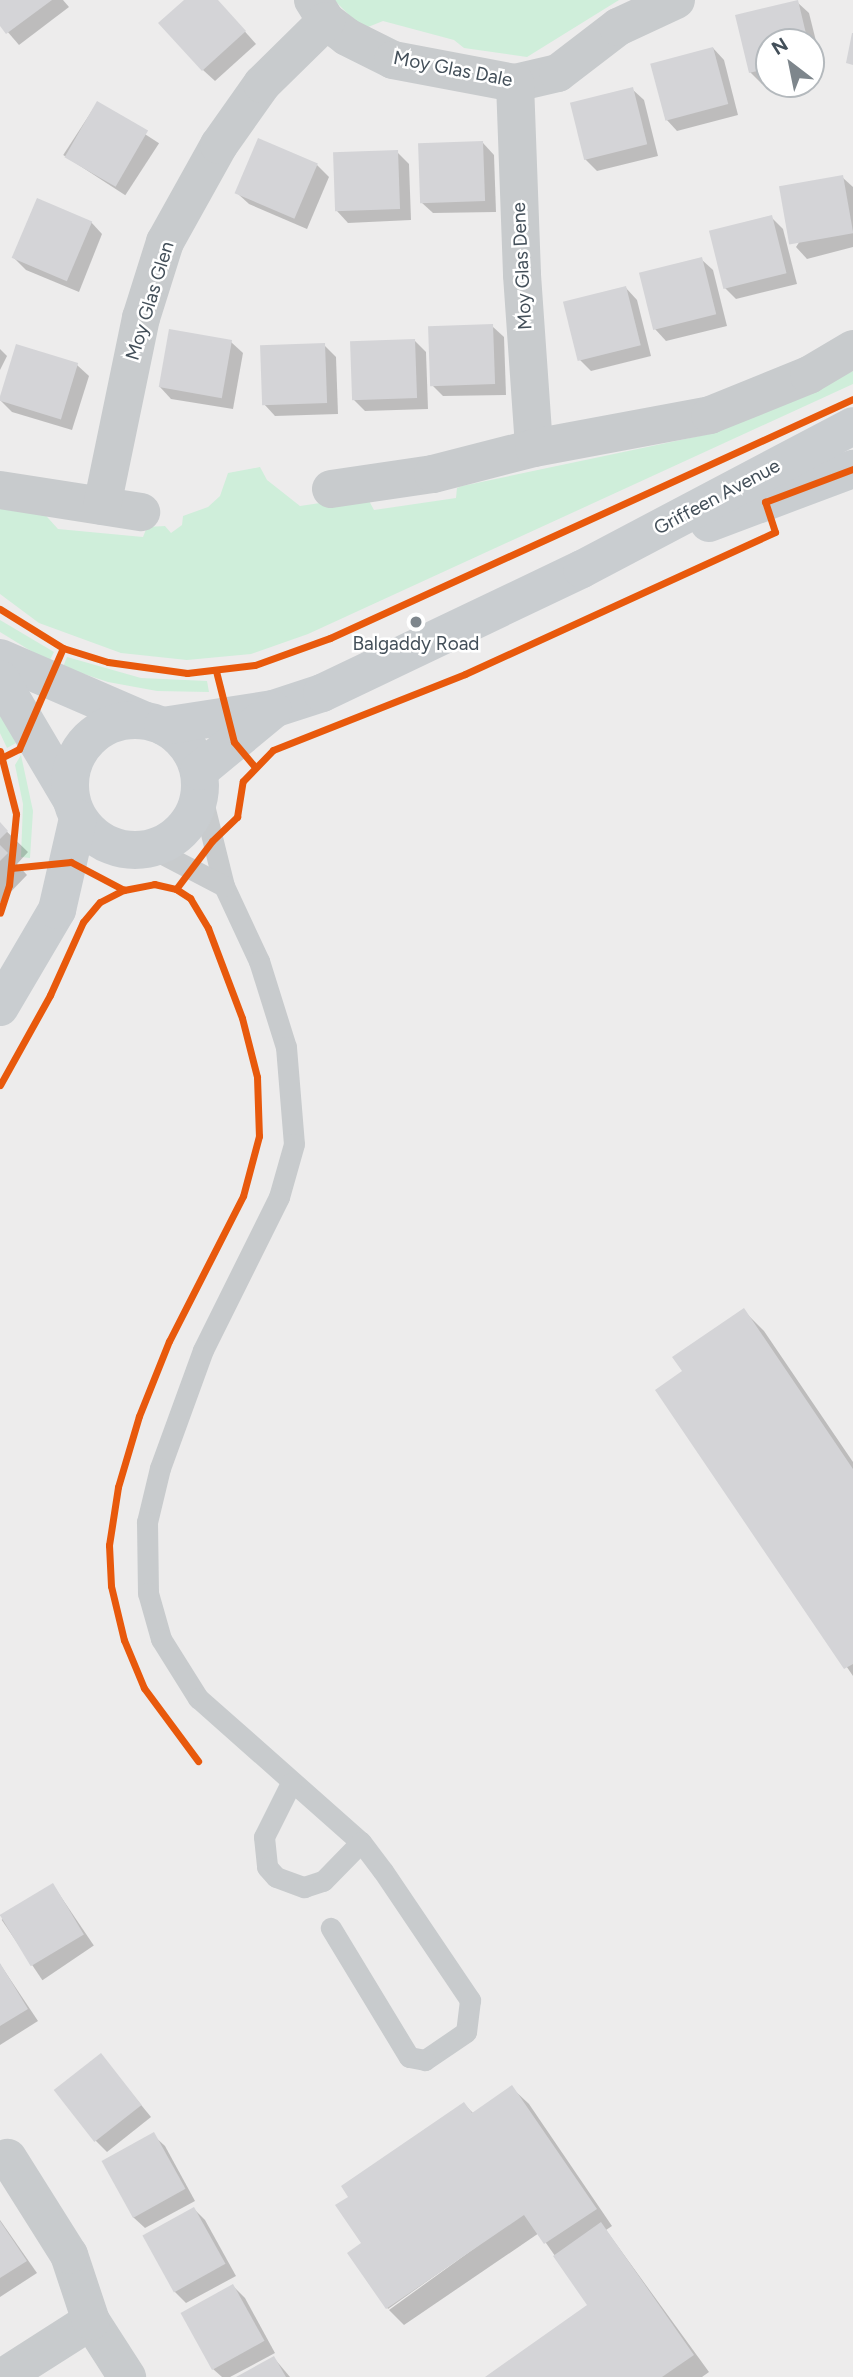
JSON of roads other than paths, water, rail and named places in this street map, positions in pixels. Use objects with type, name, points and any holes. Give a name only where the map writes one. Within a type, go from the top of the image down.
[{"type":"street","name":"Moy Glas Dale","points":[[320,10],[347,37],[393,60],[515,83],[558,74],[618,27],[676,0]]},
{"type":"street","name":"Moy Glas Glen","points":[[102,506],[141,318],[165,242],[219,145],[262,84],[320,10]]},
{"type":"street","name":"Moy Glas Dene","points":[[515,83],[522,275],[534,448]]},
{"type":"street","points":[[331,489],[433,474],[534,448],[710,415],[799,379],[853,349]]},
{"type":"street","name":"Griffeen Avenue","points":[[153,723],[273,709],[322,693],[582,569],[853,426]]},
{"type":"street","name":"Griffeen Avenue","points":[[582,569],[853,470]]},
{"type":"street","points":[[0,490],[141,512]]},
{"type":"street","points":[[0,658],[153,723],[179,737],[200,780],[185,826],[170,840],[141,849],[95,873],[57,909],[0,1007]]},
{"type":"street","points":[[0,679],[74,809],[110,846],[141,849]]},
{"type":"street","name":"Griffeen Avenue","points":[[200,780],[273,709]]},
{"type":"street","points":[[57,909],[74,809],[68,776],[87,741],[103,728],[153,723]]},
{"type":"street","points":[[8,2158],[69,2255],[91,2320],[127,2377]]},
{"type":"street","points":[[3,2377],[91,2320]]},
{"type":"lane","points":[[200,780],[224,886],[259,961],[286,1047],[294,1144],[279,1197],[203,1350],[160,1468],[147,1522],[145,1569],[161,1639],[186,1682],[291,1783],[361,1842],[470,2000],[466,2032],[425,2060],[409,2057],[331,1928]]},
{"type":"lane","points":[[141,849],[224,886]]},
{"type":"lane","points":[[291,1783],[264,1837],[267,1867],[276,1877],[304,1887],[323,1881],[361,1842]]},
{"type":"place","name":"Balgaddy Road","points":[[416,622]]}]
